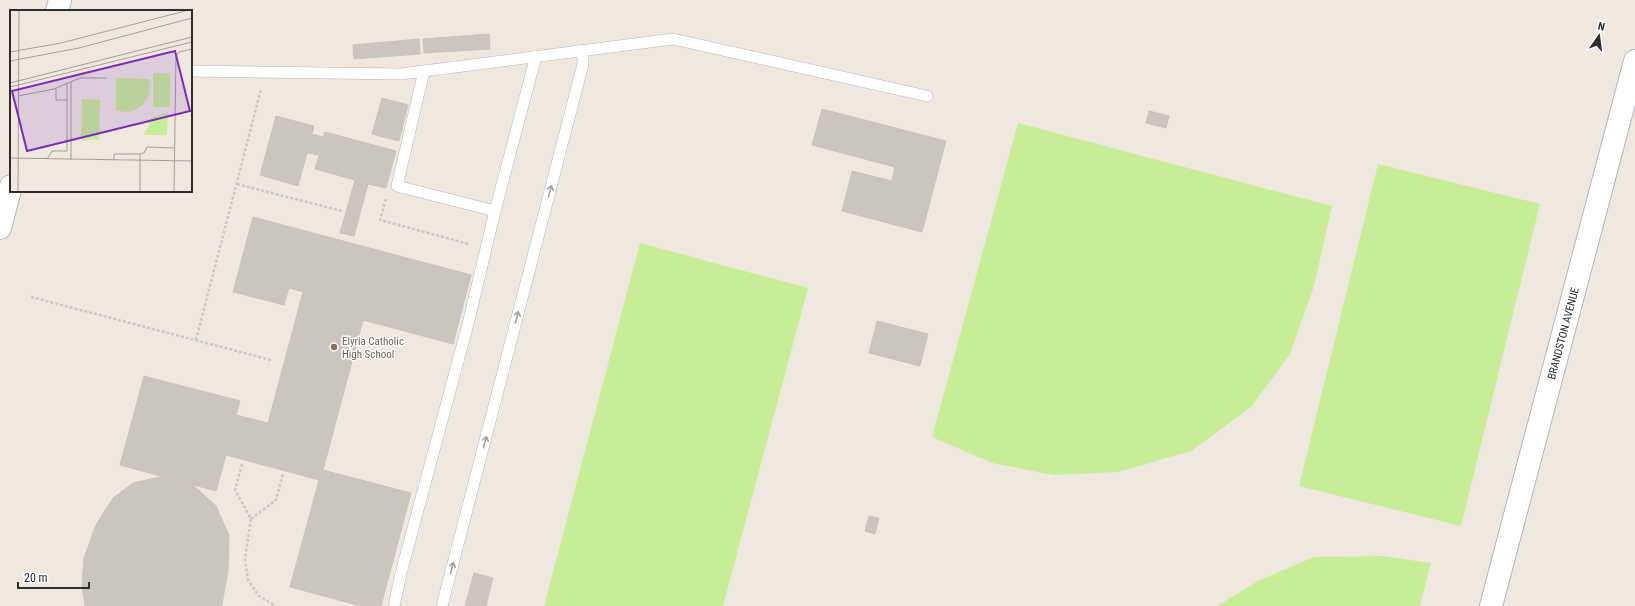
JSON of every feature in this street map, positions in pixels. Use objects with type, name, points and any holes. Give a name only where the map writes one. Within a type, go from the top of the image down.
[{"type":"street","points":[[57,10],[60,0]]},
{"type":"street","name":"BRANDSTON AVENUE","points":[[1491,606],[1635,61]]},
{"type":"street","points":[[0,228],[10,190]]},
{"type":"lane","points":[[192,71],[401,74],[674,39],[927,96]]},
{"type":"lane","points":[[442,606],[583,64],[583,58],[580,50]]},
{"type":"lane","points":[[394,606],[401,573],[468,324],[495,211],[536,56]]},
{"type":"lane","points":[[424,71],[397,186],[495,211]]},
{"type":"path","points":[[196,340],[262,86]]},
{"type":"path","points":[[237,184],[342,211]]},
{"type":"path","points":[[388,192],[380,220],[472,244]]},
{"type":"path","points":[[31,297],[271,360]]},
{"type":"path","points":[[242,464],[235,490],[251,519],[245,559],[248,580],[259,596],[276,606]]},
{"type":"path","points":[[251,519],[276,500],[284,474]]},
{"type":"green space","points":[[1018,123],[1332,206],[1314,286],[1290,354],[1251,407],[1191,451],[1118,472],[1054,475],[992,463],[932,437]]},
{"type":"green space","points":[[1378,164],[1540,204],[1461,526],[1299,486]]},
{"type":"green space","points":[[640,243],[808,288],[723,606],[544,606]]},
{"type":"green space","points":[[1382,556],[1431,563],[1420,606],[1217,606],[1258,581],[1314,557]]},
{"type":"building","points":[[489,34],[490,49],[424,53],[423,39]]},
{"type":"building","points":[[419,39],[420,54],[354,59],[353,45]]},
{"type":"building","points":[[382,98],[408,105],[399,141],[372,134]]},
{"type":"building","points":[[822,109],[946,141],[922,232],[842,211],[852,171],[892,181],[895,167],[812,145]]},
{"type":"building","points":[[1149,111],[1169,116],[1166,128],[1146,123]]},
{"type":"building","points":[[276,116],[314,126],[312,134],[323,137],[325,132],[396,151],[386,188],[368,184],[354,236],[340,233],[355,180],[315,169],[319,155],[307,153],[298,186],[260,175]]},
{"type":"building","points":[[253,217],[471,275],[453,344],[363,320],[323,470],[411,493],[381,606],[361,606],[290,587],[319,480],[226,455],[216,491],[120,465],[144,376],[240,401],[236,415],[268,423],[303,292],[289,288],[284,305],[233,292]]},
{"type":"building","points":[[877,321],[928,334],[920,366],[869,353]]},
{"type":"building","points":[[160,477],[192,484],[216,506],[229,535],[228,571],[221,606],[85,606],[82,586],[84,558],[96,525],[113,498],[133,483]]},
{"type":"building","points":[[869,516],[879,518],[875,534],[865,531]]},
{"type":"building","points":[[474,573],[493,578],[486,606],[465,606]]},
{"type":"place","name":"Elyria Catholic High School","points":[[334,347]]}]
